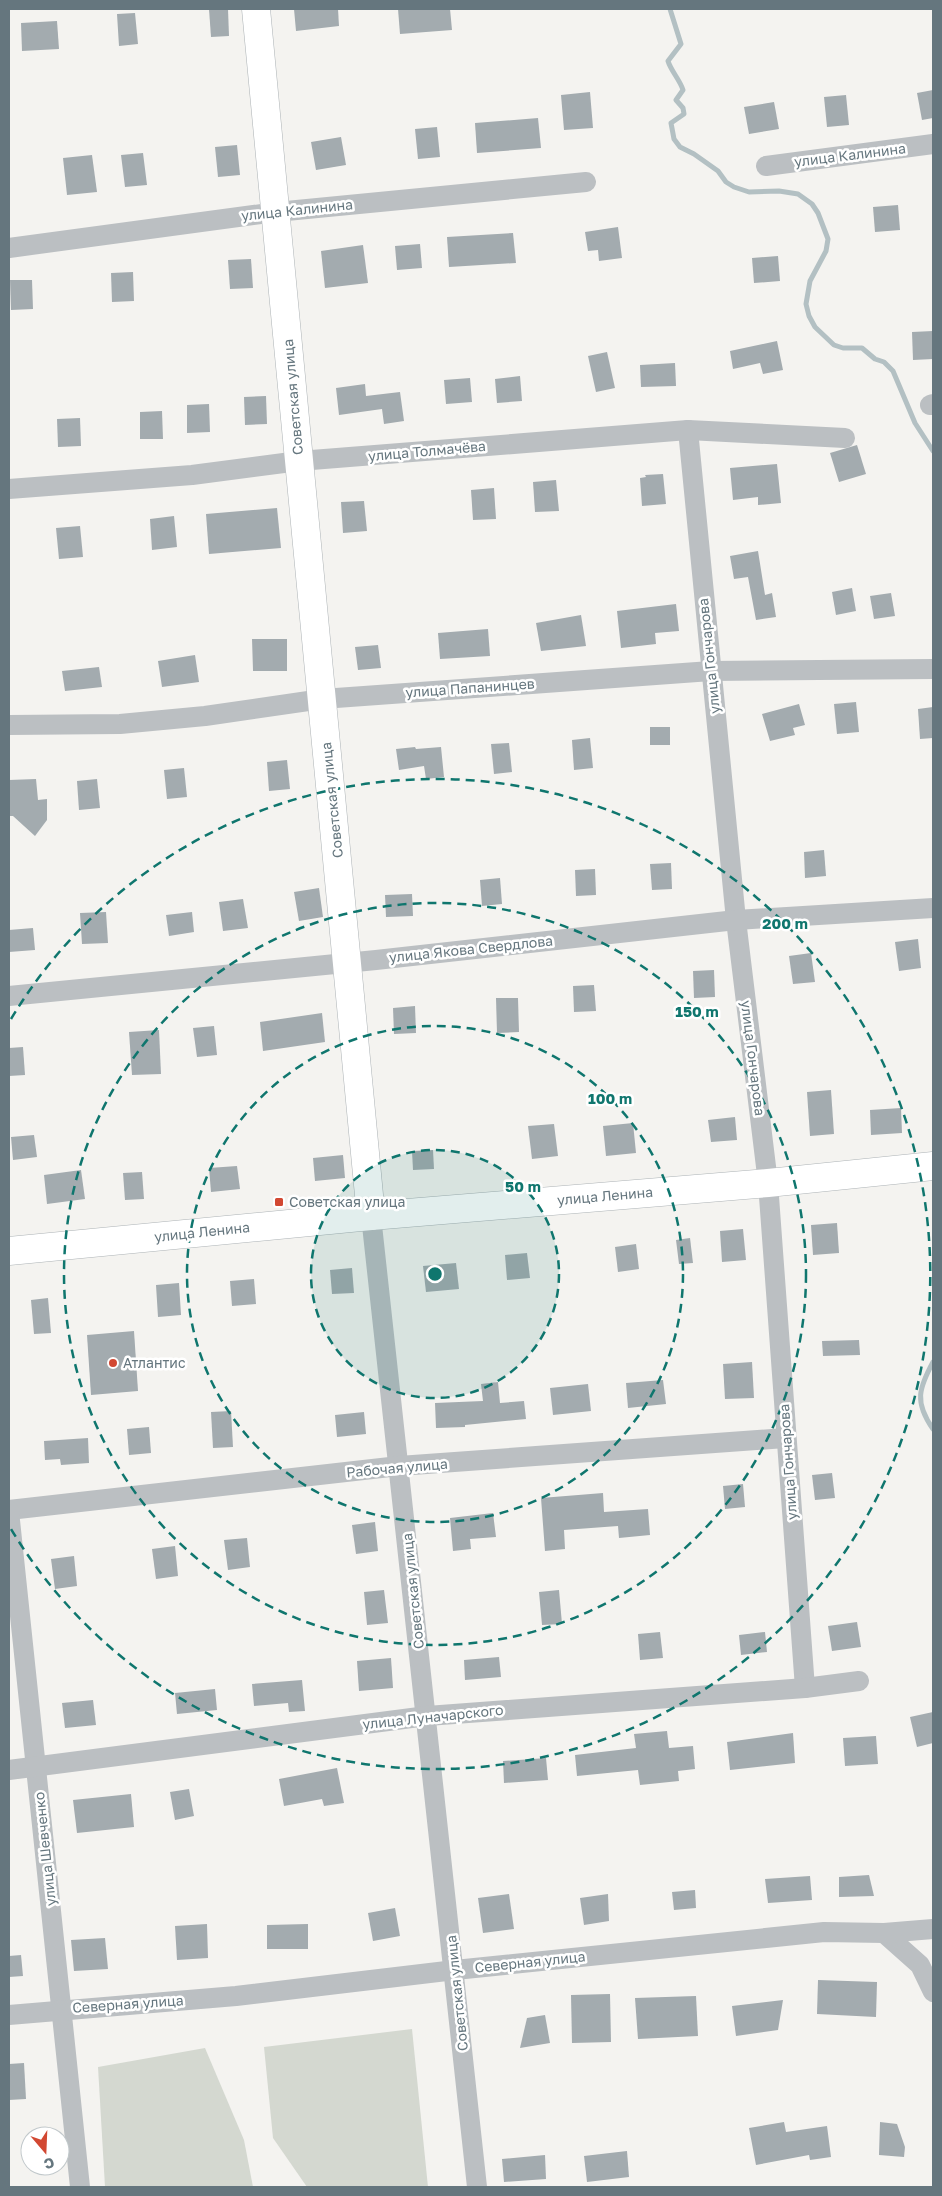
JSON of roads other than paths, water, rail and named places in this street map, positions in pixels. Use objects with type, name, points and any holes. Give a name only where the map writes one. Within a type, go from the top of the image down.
[{"type":"street","name":"Советская улица","points":[[256,9],[371,1216],[455,1970],[477,2187]]},
{"type":"street","name":"улица Калинина","points":[[766,166],[933,144]]},
{"type":"street","name":"улица Калинина","points":[[9,248],[276,212],[586,182]]},
{"type":"street","name":"улица Толмачёва","points":[[9,489],[192,474],[299,461],[688,430],[845,438]]},
{"type":"street","name":"улица Гончарова","points":[[688,430],[736,920],[768,1183],[805,1688]]},
{"type":"street","name":"улица Папанинцев","points":[[9,724],[120,724],[205,716],[322,698],[711,671],[933,669]]},
{"type":"street","name":"улица Якова Свердлова","points":[[9,996],[736,920],[933,908]]},
{"type":"street","name":"улица Ленина","points":[[9,1251],[371,1216],[768,1183],[933,1166]]},
{"type":"street","name":"Рабочая улица","points":[[9,1511],[399,1466],[786,1438]]},
{"type":"street","name":"улица Шевченко","points":[[9,1511],[80,2187]]},
{"type":"street","name":"улица Луначарского","points":[[9,1770],[427,1716],[805,1688],[859,1681]]},
{"type":"street","name":"Северная улица","points":[[9,2014],[236,1996],[455,1970],[824,1932],[884,1933],[933,1929]]},
{"type":"street","points":[[884,1933],[920,1966],[933,1992]]},
{"type":"waterway","points":[[670,9],[681,44],[668,61],[683,90],[676,100],[683,108],[684,114],[671,123],[674,139],[680,147],[694,154],[718,171],[726,182],[734,187],[749,192],[779,191],[798,194],[812,204],[818,213],[828,239],[826,251],[810,281],[806,304],[809,316],[815,327],[834,345],[843,348],[862,348],[875,359],[884,362],[893,371],[915,423],[933,451]]},
{"type":"waterway","points":[[933,1362],[924,1380],[921,1395],[923,1411],[933,1429]]},
{"type":"place","name":"Советская улица","points":[[279,1202]]},
{"type":"place","name":"Атлантис","points":[[113,1363]]}]
